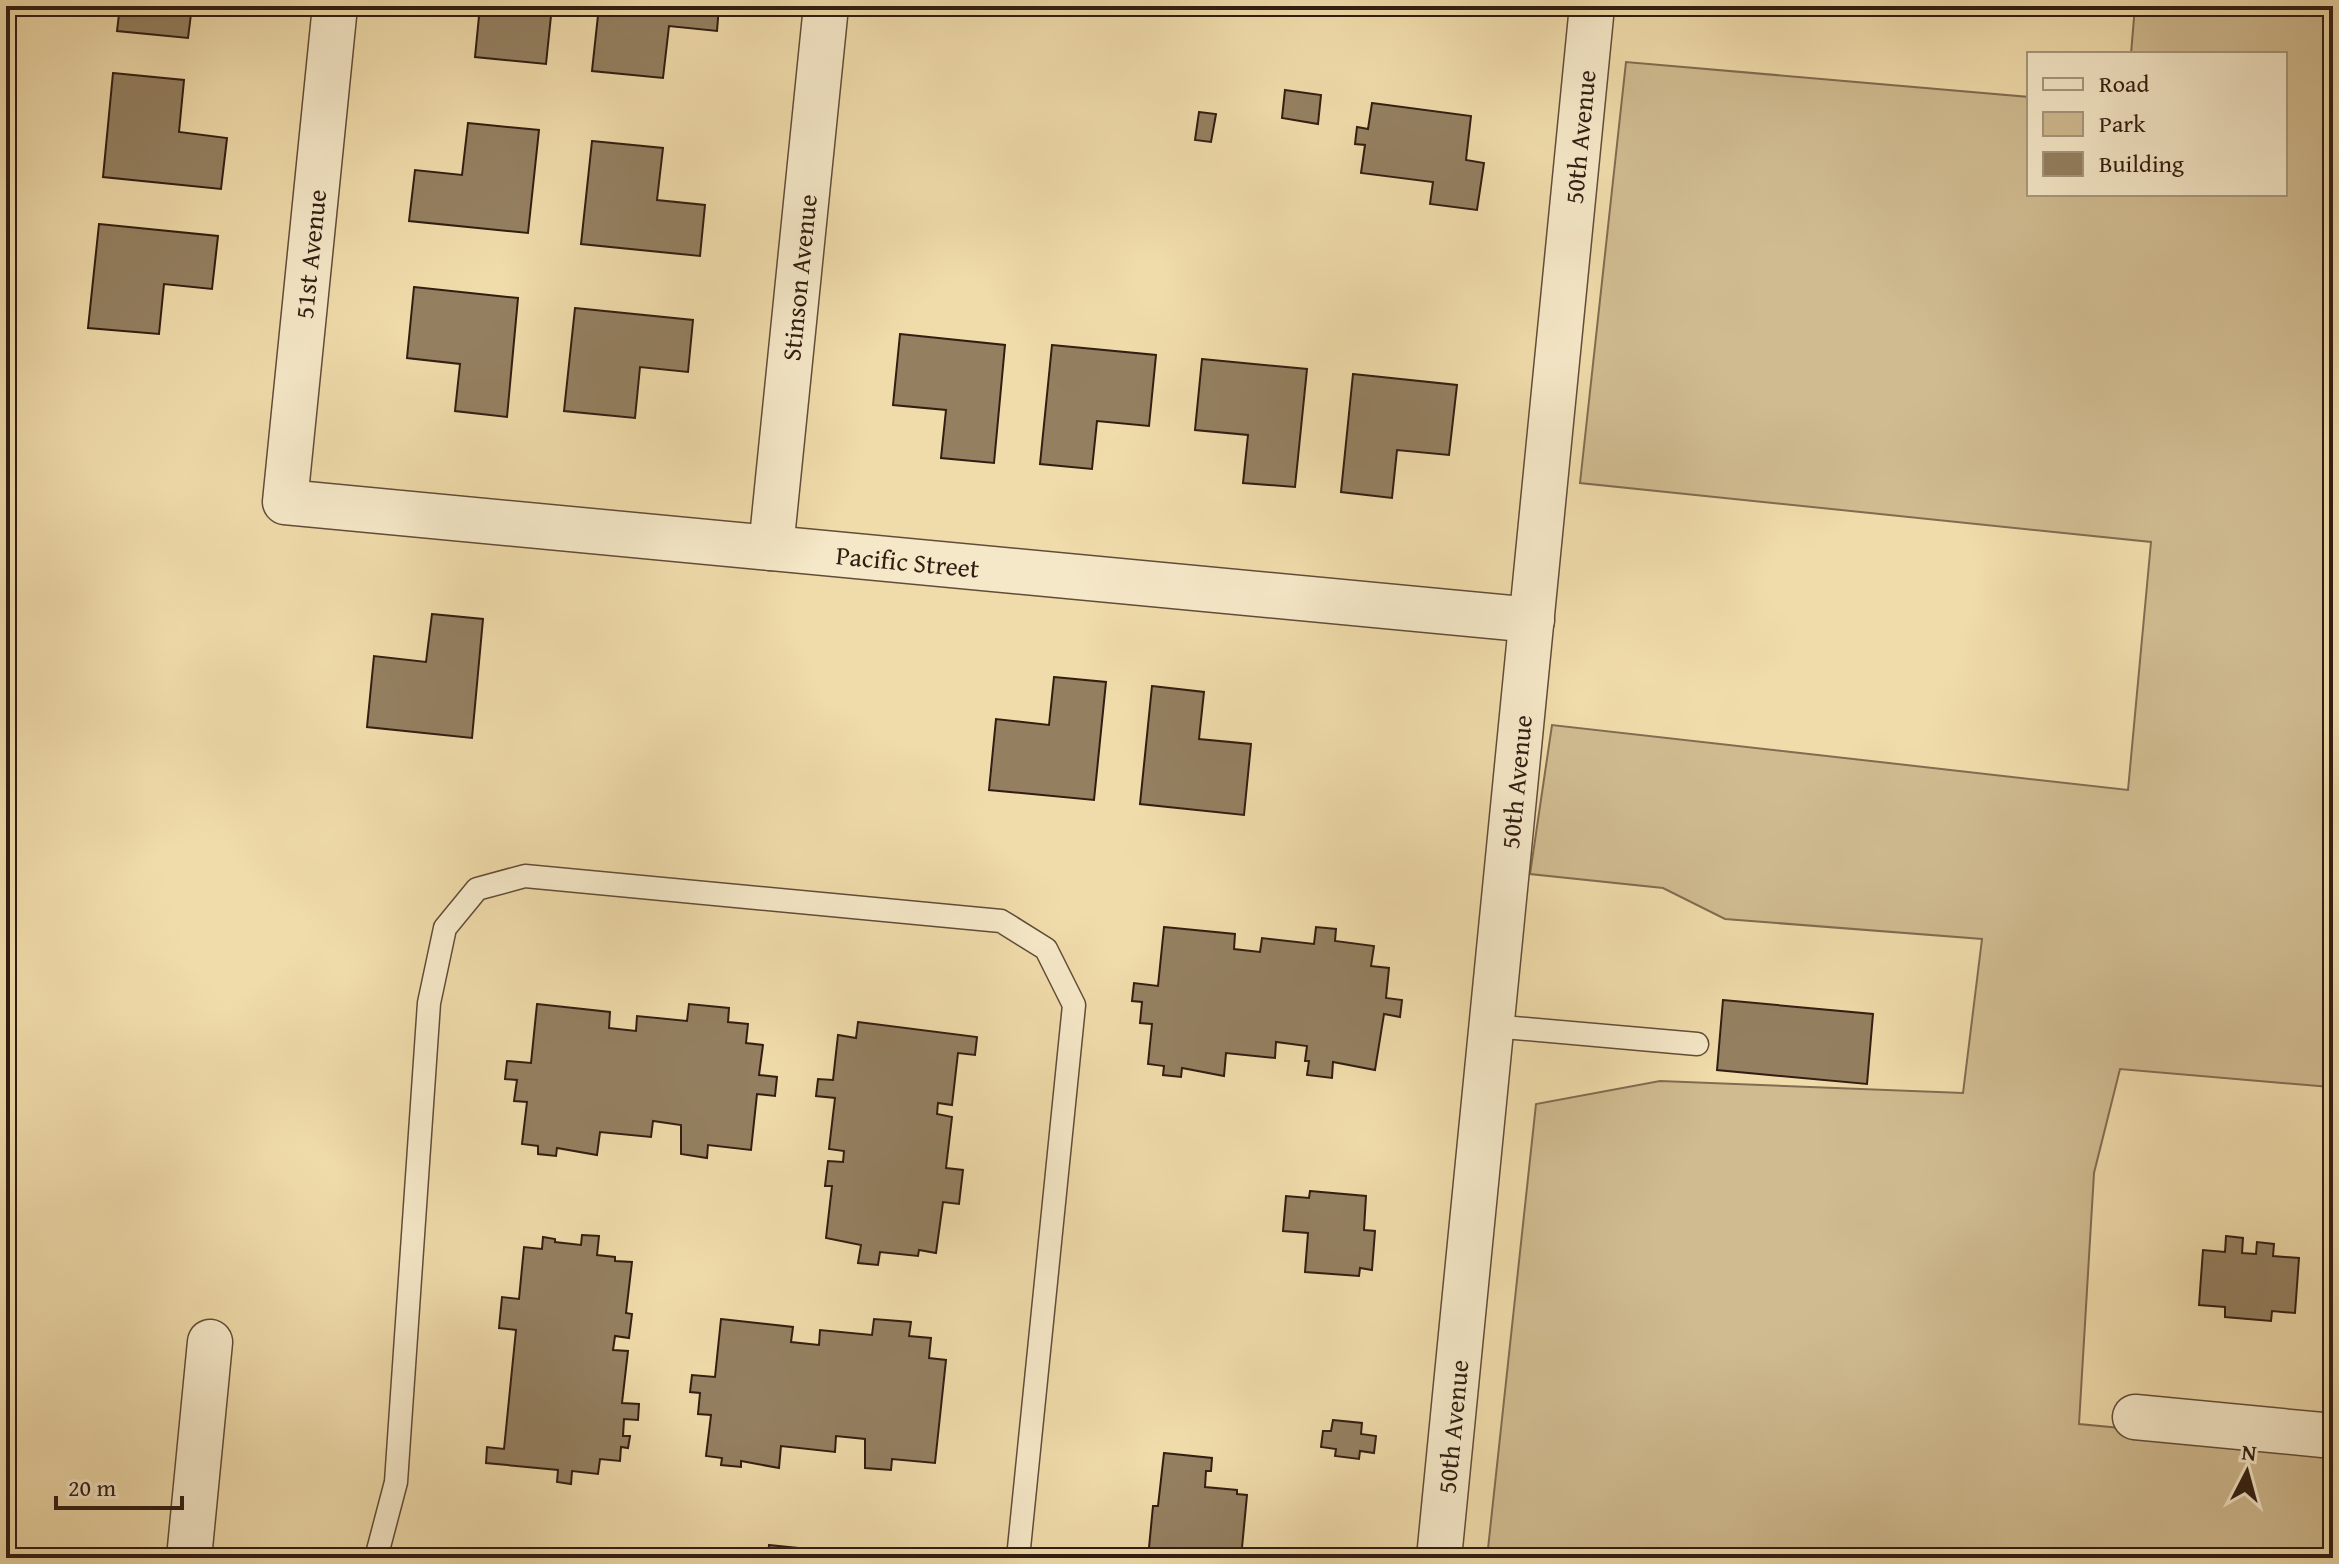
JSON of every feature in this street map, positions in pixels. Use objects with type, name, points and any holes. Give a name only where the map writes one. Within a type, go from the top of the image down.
[{"type":"street","name":"51st Avenue","points":[[285,502],[335,6]]},
{"type":"street","name":"Stinson Avenue","points":[[771,548],[826,6]]},
{"type":"street","name":"50th Avenue","points":[[1439,1558],[1592,6]]},
{"type":"street","name":"Pacific Street","points":[[285,502],[1532,620]]},
{"type":"street","points":[[189,1558],[210,1342]]},
{"type":"street","points":[[2135,1417],[2333,1436]]},
{"type":"lane","points":[[376,1558],[396,1482],[429,1003],[445,928],[477,889],[525,876],[1001,921],[1046,949],[1074,1005],[1018,1558]]},
{"type":"lane","points":[[1492,1026],[1697,1044]]},
{"type":"green space","points":[[2135,6],[2333,6],[2333,1083],[2330,1087],[2120,1069],[2094,1173],[2079,1424],[2333,1448],[2333,1558],[1487,1558],[1536,1104],[1660,1081],[1963,1093],[1982,939],[1725,919],[1663,888],[1530,874],[1552,725],[2128,790],[2151,542],[1580,483],[1626,62],[2027,97],[2027,196],[2287,196],[2287,52],[2131,52]]},
{"type":"building","points":[[120,6],[192,6],[188,38],[117,31]]},
{"type":"building","points":[[480,6],[552,6],[546,64],[475,57]]},
{"type":"building","points":[[599,6],[719,6],[717,31],[669,26],[663,78],[592,71]]},
{"type":"building","points":[[113,73],[184,80],[179,132],[227,138],[221,189],[103,177]]},
{"type":"building","points":[[1285,90],[1321,95],[1318,124],[1282,118]]},
{"type":"building","points":[[1372,103],[1471,116],[1466,160],[1484,163],[1477,210],[1430,204],[1433,182],[1361,173],[1365,145],[1355,144],[1357,127],[1368,129]]},
{"type":"building","points":[[1199,112],[1216,114],[1211,142],[1195,140]]},
{"type":"building","points":[[468,123],[539,130],[528,233],[409,221],[415,170],[462,175]]},
{"type":"building","points":[[592,141],[663,148],[657,200],[705,205],[700,256],[581,244]]},
{"type":"building","points":[[99,224],[218,236],[212,289],[164,284],[159,334],[88,328]]},
{"type":"building","points":[[414,287],[518,298],[507,417],[455,411],[460,364],[407,358]]},
{"type":"building","points":[[575,308],[693,320],[688,372],[640,367],[635,418],[564,411]]},
{"type":"building","points":[[900,334],[1005,345],[994,463],[941,458],[946,410],[893,405]]},
{"type":"building","points":[[1052,345],[1156,355],[1149,426],[1097,421],[1092,469],[1040,464]]},
{"type":"building","points":[[1202,359],[1307,369],[1295,487],[1243,483],[1248,435],[1195,430]]},
{"type":"building","points":[[1353,374],[1457,385],[1449,455],[1397,450],[1392,498],[1341,492]]},
{"type":"building","points":[[432,614],[483,619],[472,738],[367,727],[374,656],[426,662]]},
{"type":"building","points":[[1054,677],[1106,682],[1094,800],[989,790],[996,719],[1049,725]]},
{"type":"building","points":[[1152,686],[1204,692],[1199,739],[1251,744],[1244,815],[1140,804]]},
{"type":"building","points":[[1164,927],[1235,934],[1234,949],[1260,952],[1262,938],[1314,944],[1316,927],[1336,929],[1335,941],[1374,946],[1371,966],[1389,968],[1386,998],[1402,1000],[1400,1017],[1384,1014],[1375,1070],[1333,1062],[1332,1078],[1307,1075],[1307,1046],[1276,1042],[1275,1058],[1226,1053],[1224,1076],[1182,1068],[1181,1077],[1163,1075],[1164,1066],[1148,1064],[1152,1024],[1140,1023],[1142,1002],[1132,1001],[1134,983],[1158,986]]},
{"type":"building","points":[[1723,1000],[1873,1014],[1867,1084],[1717,1070]]},
{"type":"building","points":[[537,1004],[610,1012],[609,1028],[636,1031],[637,1016],[687,1021],[689,1004],[729,1008],[728,1022],[748,1024],[746,1043],[763,1045],[759,1075],[777,1077],[775,1096],[757,1094],[751,1150],[708,1145],[707,1158],[681,1154],[681,1125],[653,1121],[651,1137],[600,1132],[597,1155],[557,1148],[556,1156],[538,1154],[538,1146],[522,1144],[527,1102],[514,1101],[517,1080],[505,1079],[507,1061],[531,1063]]},
{"type":"building","points":[[858,1022],[977,1037],[975,1055],[958,1053],[952,1105],[938,1103],[937,1114],[952,1117],[946,1168],[963,1170],[959,1204],[943,1202],[936,1253],[919,1250],[918,1256],[880,1252],[878,1265],[858,1263],[861,1245],[826,1238],[832,1186],[825,1186],[828,1161],[843,1162],[844,1151],[829,1149],[835,1098],[816,1096],[818,1079],[833,1080],[838,1035],[856,1038]]},
{"type":"building","points":[[1310,1191],[1366,1196],[1364,1230],[1375,1231],[1372,1270],[1360,1268],[1359,1276],[1305,1272],[1308,1233],[1283,1231],[1286,1196],[1309,1198]]},
{"type":"building","points":[[582,1235],[599,1236],[597,1255],[632,1262],[626,1313],[632,1314],[629,1338],[615,1336],[613,1350],[628,1351],[622,1403],[639,1404],[638,1420],[624,1419],[623,1436],[630,1436],[628,1448],[621,1447],[620,1461],[600,1459],[598,1474],[572,1471],[571,1484],[557,1482],[558,1470],[486,1463],[487,1447],[504,1449],[516,1330],[499,1328],[502,1297],[519,1299],[524,1247],[542,1249],[543,1237],[555,1239],[555,1242],[581,1245]]},
{"type":"building","points":[[2226,1236],[2243,1238],[2242,1253],[2256,1254],[2257,1242],[2274,1244],[2273,1256],[2299,1258],[2295,1313],[2272,1311],[2271,1321],[2225,1317],[2225,1307],[2199,1305],[2203,1250],[2225,1252]]},
{"type":"building","points":[[721,1319],[793,1327],[791,1342],[819,1345],[820,1330],[872,1335],[874,1319],[911,1322],[909,1336],[931,1338],[929,1358],[946,1360],[935,1463],[892,1459],[891,1470],[865,1468],[865,1439],[836,1436],[835,1452],[781,1446],[779,1468],[741,1461],[741,1467],[721,1465],[722,1458],[706,1456],[711,1415],[698,1414],[700,1393],[690,1392],[692,1375],[715,1377]]},
{"type":"building","points":[[1333,1420],[1362,1423],[1361,1434],[1376,1436],[1374,1453],[1360,1451],[1359,1459],[1335,1456],[1336,1449],[1321,1447],[1323,1431],[1331,1431]]},
{"type":"building","points":[[1164,1453],[1212,1458],[1211,1471],[1206,1471],[1205,1487],[1237,1490],[1237,1494],[1247,1495],[1241,1558],[1148,1558],[1153,1506],[1158,1506]]},
{"type":"building","points":[[769,1545],[897,1558],[768,1558]]}]
